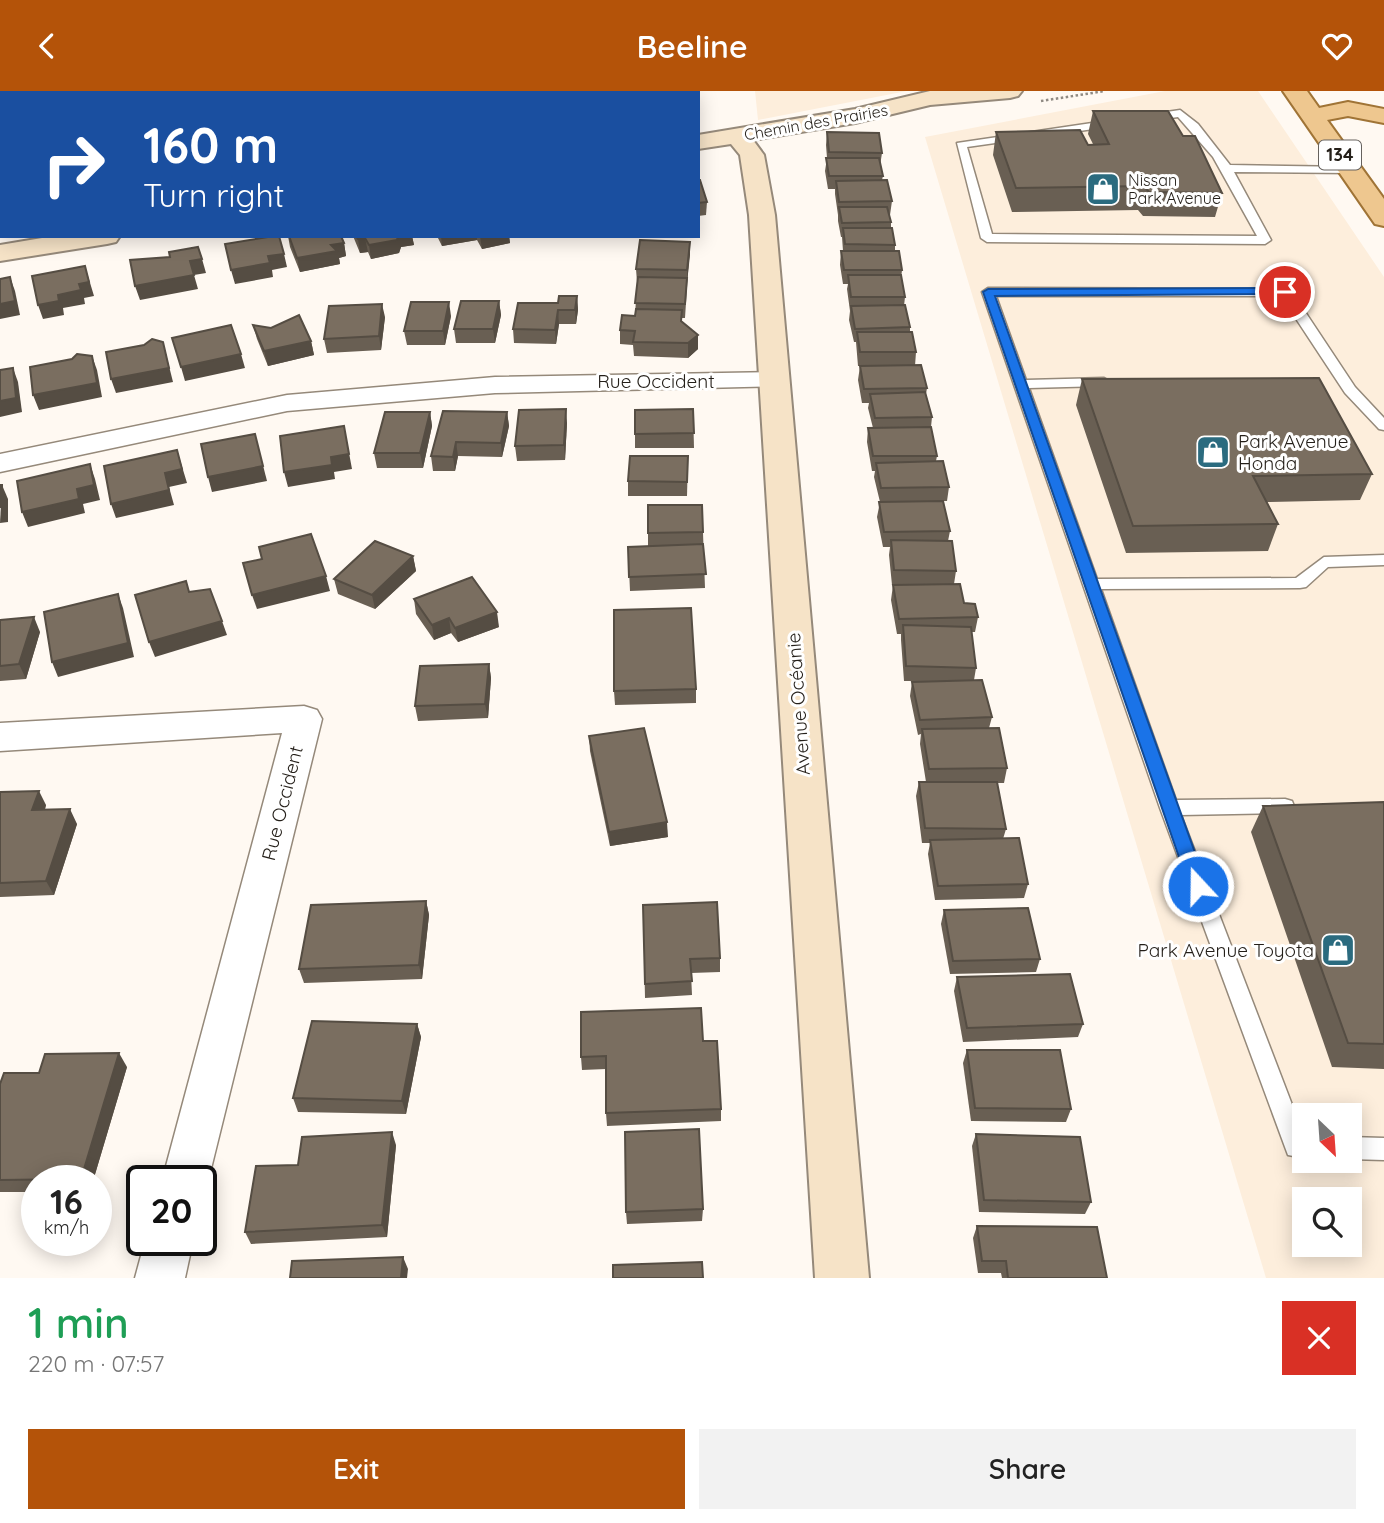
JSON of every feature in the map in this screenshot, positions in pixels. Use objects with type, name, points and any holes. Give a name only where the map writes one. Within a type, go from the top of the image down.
[{"type":"main road","name":"134","points":[[1295,91],[1384,218]]},
{"type":"main road","points":[[1313,116],[1353,109],[1384,117]]},
{"type":"street","name":"Chemin des Prairies","points":[[700,142],[959,91]]},
{"type":"street","name":"Chemin des Prairies","points":[[929,95],[1010,91]]},
{"type":"street","name":"Avenue Océanie","points":[[738,136],[752,155],[757,175],[842,1278]]},
{"type":"street","points":[[0,253],[94,238]]},
{"type":"street","name":"Rue Occident","points":[[0,463],[287,403],[495,385],[774,380]]},
{"type":"street","name":"Rue Occident","points":[[0,737],[304,719],[189,1165]]},
{"type":"street","points":[[160,1278],[165,1256]]},
{"type":"lane","points":[[1180,113],[1200,129],[1226,169],[1265,240],[987,238],[961,145],[1180,113]]},
{"type":"lane","points":[[1226,169],[1351,170]]},
{"type":"lane","points":[[1292,1136],[1169,808],[988,292],[1285,292],[1336,379],[1384,426]]},
{"type":"lane","points":[[1020,384],[1114,382]]},
{"type":"lane","points":[[1091,584],[1300,583],[1324,562],[1384,560]]},
{"type":"lane","points":[[1169,808],[1303,805]]},
{"type":"lane","points":[[1362,1148],[1384,1149]]},
{"type":"shaded area","points":[[755,91],[907,91],[758,120]]},
{"type":"shaded area","points":[[1165,91],[1258,91],[1384,277],[1384,1278],[1266,1278],[925,137]]},
{"type":"building","points":[[1093,111],[1168,111],[1183,136],[1195,136],[1222,193],[1149,192],[1144,186],[1016,188],[996,132],[1080,130],[1088,145],[1109,144]]},
{"type":"building","points":[[827,132],[879,133],[882,153],[829,152]]},
{"type":"building","points":[[826,158],[879,158],[883,176],[829,176]]},
{"type":"building","points":[[700,180],[707,202],[700,203]]},
{"type":"building","points":[[887,180],[892,201],[839,202],[836,181]]},
{"type":"building","points":[[839,207],[887,207],[891,222],[842,223]]},
{"type":"building","points":[[843,228],[892,228],[895,245],[845,244]]},
{"type":"building","points":[[280,238],[284,254],[268,256],[270,263],[231,270],[225,244]]},
{"type":"building","points":[[290,238],[342,238],[344,243],[331,245],[337,251],[297,258]]},
{"type":"building","points":[[365,238],[398,238],[397,240],[369,245]]},
{"type":"building","points":[[640,240],[690,242],[687,270],[636,269]]},
{"type":"building","points":[[198,247],[202,259],[190,261],[194,275],[135,286],[130,260],[170,257],[169,252]]},
{"type":"building","points":[[841,251],[899,251],[902,270],[844,270]]},
{"type":"building","points":[[85,266],[89,282],[79,284],[81,290],[58,295],[59,301],[38,305],[32,276]]},
{"type":"building","points":[[848,275],[901,275],[905,297],[851,297]]},
{"type":"building","points":[[10,277],[15,301],[0,304],[0,279]]},
{"type":"building","points":[[638,277],[687,278],[685,304],[635,303]]},
{"type":"building","points":[[559,296],[577,296],[575,310],[558,310],[555,330],[513,329],[518,303],[558,303]]},
{"type":"building","points":[[461,301],[499,301],[493,329],[454,329]]},
{"type":"building","points":[[411,302],[449,302],[443,331],[404,331]]},
{"type":"building","points":[[382,304],[379,336],[324,339],[329,306]]},
{"type":"building","points":[[905,305],[910,327],[855,329],[851,306]]},
{"type":"building","points":[[636,309],[682,310],[681,321],[698,335],[688,343],[633,342],[635,331],[620,330],[622,315],[635,316]]},
{"type":"building","points":[[299,315],[311,341],[264,351],[253,325],[271,328]]},
{"type":"building","points":[[231,325],[241,354],[181,367],[172,338]]},
{"type":"building","points":[[857,332],[912,332],[916,352],[860,352]]},
{"type":"building","points":[[152,339],[163,342],[169,368],[111,379],[106,352],[144,345]]},
{"type":"building","points":[[77,354],[92,356],[97,383],[33,395],[30,367],[72,359]]},
{"type":"building","points":[[921,365],[927,388],[864,389],[860,366]]},
{"type":"building","points":[[13,368],[16,398],[0,401],[0,370]]},
{"type":"building","name":"Park Avenue Honda","points":[[1319,378],[1372,474],[1253,476],[1278,524],[1133,526],[1082,379]]},
{"type":"building","points":[[925,392],[932,417],[875,418],[870,394]]},
{"type":"building","points":[[566,409],[564,445],[515,446],[519,410]]},
{"type":"building","points":[[693,409],[694,433],[635,434],[635,410]]},
{"type":"building","points":[[443,411],[507,412],[501,443],[456,442],[453,457],[431,456]]},
{"type":"building","points":[[385,412],[430,412],[420,453],[374,453]]},
{"type":"building","points":[[344,426],[349,454],[331,457],[332,465],[284,472],[280,436]]},
{"type":"building","points":[[931,427],[937,456],[873,456],[868,428]]},
{"type":"building","points":[[255,434],[263,466],[208,477],[201,444]]},
{"type":"building","points":[[177,450],[182,469],[165,473],[169,490],[111,504],[104,466]]},
{"type":"building","points":[[630,456],[688,456],[687,482],[628,481]]},
{"type":"building","points":[[943,461],[949,487],[881,488],[876,463]]},
{"type":"building","points":[[90,464],[94,485],[77,489],[79,499],[22,512],[17,481]]},
{"type":"building","points":[[2,485],[2,507],[0,507]]},
{"type":"building","points":[[943,501],[950,531],[884,532],[879,502]]},
{"type":"building","points":[[648,505],[702,505],[703,532],[648,533]]},
{"type":"building","points":[[311,534],[326,576],[252,595],[243,563],[262,559],[259,547]]},
{"type":"building","points":[[891,540],[952,541],[956,571],[894,570]]},
{"type":"building","points":[[375,541],[413,556],[372,595],[334,579]]},
{"type":"building","points":[[703,544],[706,574],[629,577],[628,547]]},
{"type":"building","points":[[472,577],[497,612],[455,628],[449,618],[432,625],[414,599]]},
{"type":"building","points":[[186,581],[189,592],[210,589],[222,621],[149,642],[135,595]]},
{"type":"building","points":[[960,584],[964,603],[975,604],[978,617],[899,619],[893,585]]},
{"type":"building","points":[[118,594],[128,643],[52,662],[44,612]]},
{"type":"building","points":[[691,608],[696,689],[614,691],[614,610]]},
{"type":"building","points":[[34,617],[19,664],[0,666],[0,620]]},
{"type":"building","points":[[903,625],[971,627],[976,668],[906,666]]},
{"type":"building","points":[[489,664],[485,704],[415,706],[420,666]]},
{"type":"building","points":[[982,680],[992,717],[920,720],[912,682]]},
{"type":"building","points":[[644,728],[667,822],[609,832],[589,736]]},
{"type":"building","points":[[999,728],[1007,768],[929,769],[922,729]]},
{"type":"building","points":[[919,782],[997,782],[1006,829],[925,828]]},
{"type":"building","points":[[39,791],[32,810],[70,809],[46,881],[0,883],[0,792]]},
{"type":"building","name":"Park Avenue Toyota","points":[[1384,802],[1384,1044],[1348,1043],[1263,806]]},
{"type":"building","points":[[1019,838],[1028,884],[938,886],[930,840]]},
{"type":"building","points":[[426,901],[419,965],[299,969],[311,905]]},
{"type":"building","points":[[717,902],[720,958],[690,959],[692,981],[645,984],[643,905]]},
{"type":"building","points":[[1028,908],[1040,959],[953,961],[944,910]]},
{"type":"building","points":[[1070,974],[1083,1024],[967,1028],[957,977]]},
{"type":"building","points":[[701,1008],[703,1041],[717,1041],[721,1109],[606,1113],[606,1056],[581,1057],[581,1012]]},
{"type":"building","points":[[312,1021],[417,1024],[402,1101],[293,1098]]},
{"type":"building","points":[[967,1050],[1060,1050],[1071,1109],[975,1108]]},
{"type":"building","points":[[119,1053],[85,1165],[21,1165],[21,1180],[0,1180],[0,1084],[4,1073],[39,1073],[45,1054]]},
{"type":"building","points":[[699,1129],[703,1209],[626,1212],[625,1132]]},
{"type":"building","points":[[392,1132],[382,1225],[245,1232],[256,1166],[298,1165],[302,1137]]},
{"type":"building","points":[[976,1134],[1080,1137],[1091,1202],[984,1200]]},
{"type":"building","points":[[977,1226],[1097,1227],[1107,1278],[1008,1278],[1006,1261],[982,1261]]},
{"type":"building","points":[[403,1257],[401,1278],[290,1278],[292,1261]]},
{"type":"building","points":[[702,1262],[703,1278],[613,1278],[613,1265]]},
{"type":"place","name":"Nissan Park Avenue","points":[[1103,189]]},
{"type":"place","name":"Park Avenue Honda","points":[[1213,452]]},
{"type":"place","name":"Park Avenue Toyota","points":[[1338,950]]},
{"type":"route","points":[[1198,886],[988,292],[1285,292]]}]
